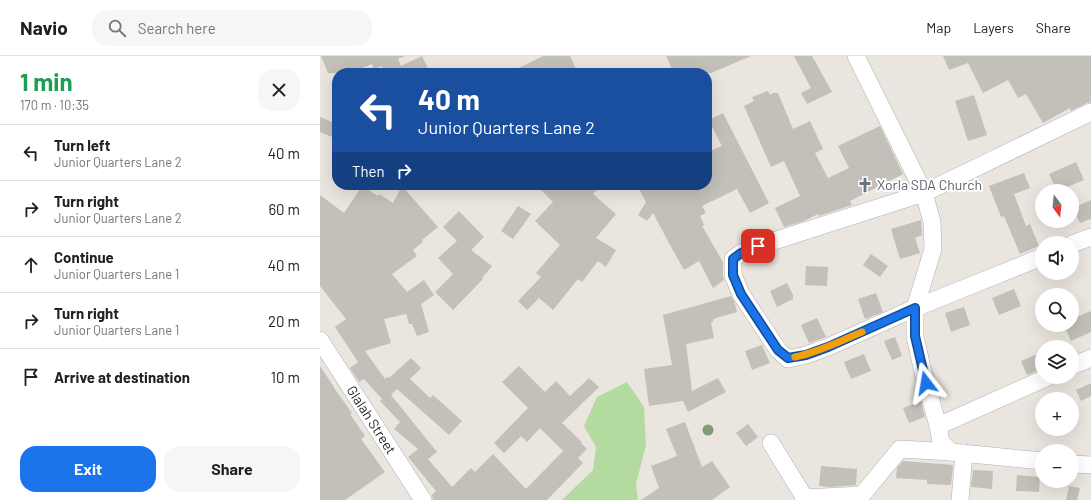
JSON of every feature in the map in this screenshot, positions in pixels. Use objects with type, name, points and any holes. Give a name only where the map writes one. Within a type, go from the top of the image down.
[{"type":"street","points":[[856,56],[924,193],[932,222],[933,248],[915,308],[915,336],[941,442],[957,452]]},
{"type":"street","points":[[1035,259],[915,308],[828,347],[806,355],[788,358],[778,350],[741,294],[733,275],[733,259],[741,253],[758,246],[924,193],[1091,112]]},
{"type":"street","points":[[1079,241],[1091,237]]},
{"type":"street","name":"Glalah Street","points":[[320,340],[423,500]]},
{"type":"street","points":[[1079,363],[1091,358]]},
{"type":"street","points":[[938,426],[1035,383]]},
{"type":"street","points":[[771,443],[805,499],[862,494],[900,449],[957,452],[1035,460]]},
{"type":"street","points":[[957,452],[960,500]]},
{"type":"street","points":[[1079,464],[1091,465]]},
{"type":"green space","points":[[627,382],[644,407],[646,445],[636,484],[638,500],[562,500],[593,470],[596,447],[584,426],[597,397]]},
{"type":"building","points":[[321,56],[405,56],[398,59],[401,66],[422,56],[428,68],[383,68],[382,66],[374,68],[372,64],[362,68],[332,68],[332,73],[328,73]]},
{"type":"building","points":[[543,56],[570,56],[576,68],[519,68]]},
{"type":"building","points":[[666,56],[751,56],[712,73],[712,68],[672,68]]},
{"type":"building","points":[[794,56],[812,56],[832,92],[807,104],[801,93],[811,88]]},
{"type":"building","points":[[943,56],[1091,56],[1091,102],[1071,111],[1070,108],[1043,123],[1026,94],[1018,98],[1008,80],[983,93],[968,63],[949,70]]},
{"type":"building","points":[[768,91],[770,95],[773,93],[778,93],[793,129],[810,121],[823,149],[815,153],[828,178],[849,168],[838,146],[880,126],[903,174],[850,201],[852,205],[819,216],[818,214],[804,221],[784,227],[775,208],[800,196],[784,161],[771,167],[744,106],[754,101],[752,97]]},
{"type":"building","points":[[974,95],[987,135],[968,141],[955,101]]},
{"type":"building","points":[[723,113],[769,203],[750,213],[737,189],[702,206],[706,213],[700,216],[704,225],[702,226],[723,262],[724,280],[713,288],[699,261],[684,270],[653,213],[647,221],[638,215],[646,202],[640,190],[712,190],[712,150],[722,146],[712,127],[712,118]]},
{"type":"building","points":[[320,117],[332,122],[332,137],[320,132]]},
{"type":"building","points":[[1076,162],[1084,180],[1074,184],[1054,184],[1049,174]]},
{"type":"building","points":[[1024,173],[1030,188],[1014,194],[1026,226],[1030,224],[1035,236],[1035,248],[1020,254],[1004,216],[1001,217],[989,186]]},
{"type":"building","points":[[359,190],[368,190],[378,196],[379,194],[393,203],[400,190],[406,190],[438,227],[422,240],[423,242],[413,250],[417,256],[392,274],[407,292],[424,280],[434,295],[421,304],[429,332],[417,336],[412,324],[409,324],[406,314],[384,319],[391,343],[365,351],[385,379],[388,377],[389,378],[411,358],[421,368],[410,379],[430,398],[433,395],[462,421],[449,435],[397,389],[391,395],[437,452],[428,459],[452,487],[471,468],[475,472],[493,454],[526,489],[563,451],[540,428],[527,442],[521,436],[504,453],[494,443],[528,408],[502,382],[519,366],[545,392],[556,381],[570,396],[589,378],[599,387],[562,423],[582,442],[581,443],[587,449],[578,458],[583,463],[547,500],[433,500],[432,495],[436,491],[408,457],[418,449],[394,429],[400,422],[380,401],[382,399],[364,379],[359,382],[350,368],[358,362],[335,327],[346,319],[320,286],[320,195],[344,213]]},
{"type":"building","points":[[541,190],[597,190],[593,194],[616,214],[596,238],[616,250],[606,267],[598,261],[582,282],[578,279],[553,310],[539,298],[527,310],[518,301],[541,277],[536,273],[560,245],[535,221],[553,202]]},
{"type":"building","points":[[1091,200],[1091,219],[1080,223],[1079,205]]},
{"type":"building","points":[[518,206],[531,214],[513,239],[501,231]]},
{"type":"building","points":[[459,211],[484,237],[471,250],[492,266],[482,278],[483,279],[453,310],[435,292],[453,274],[438,258],[457,241],[443,227]]},
{"type":"building","points":[[921,220],[922,235],[915,238],[920,253],[900,259],[891,229]]},
{"type":"building","points":[[871,254],[888,266],[880,277],[863,265]]},
{"type":"building","points":[[806,266],[828,267],[827,286],[805,285]]},
{"type":"building","points":[[787,283],[793,295],[793,299],[777,307],[770,291]]},
{"type":"building","points":[[1014,289],[1021,306],[999,315],[992,298]]},
{"type":"building","points":[[876,293],[883,312],[865,319],[858,299]]},
{"type":"building","points":[[731,296],[737,312],[713,319],[713,322],[711,323],[714,338],[686,344],[692,391],[718,378],[726,392],[688,412],[683,401],[649,406],[644,369],[672,365],[663,315]]},
{"type":"building","points":[[964,307],[970,325],[951,332],[945,313]]},
{"type":"building","points":[[1091,311],[1091,332],[1071,340],[1067,332],[1079,332],[1079,316]]},
{"type":"building","points":[[817,318],[826,337],[809,343],[801,325]]},
{"type":"building","points":[[895,337],[902,356],[892,360],[884,341]]},
{"type":"building","points":[[762,345],[770,363],[752,370],[745,351]]},
{"type":"building","points":[[864,354],[871,371],[851,379],[844,362]]},
{"type":"building","points":[[1035,355],[1035,372],[1027,375],[1021,361]]},
{"type":"building","points":[[320,366],[352,413],[350,414],[365,436],[361,439],[385,472],[345,500],[320,500]]},
{"type":"building","points":[[1091,383],[1091,396],[1081,401],[1079,392],[1076,390]]},
{"type":"building","points":[[921,401],[925,417],[909,423],[903,408]]},
{"type":"building","points":[[685,422],[702,467],[712,461],[730,487],[712,500],[641,500],[659,488],[651,466],[677,456],[666,429]]},
{"type":"building","points":[[748,424],[758,437],[746,446],[736,433]]},
{"type":"building","points":[[903,461],[953,465],[951,485],[927,484],[927,480],[896,478],[897,468]]},
{"type":"building","points":[[821,466],[857,469],[856,485],[830,487],[819,486]]},
{"type":"building","points":[[973,470],[993,471],[992,489],[971,487]]},
{"type":"building","points":[[1017,475],[1035,477],[1035,488],[1039,488],[1039,492],[1016,491]]},
{"type":"building","points":[[1069,488],[1080,488],[1077,500],[1066,500]]},
{"type":"slow traffic","points":[[795,357],[806,355],[828,347],[862,332]]},
{"type":"place","name":"Xorla SDA Church","points":[[865,185]]},
{"type":"route","points":[[758,246],[741,253],[733,259],[733,275],[741,294],[778,350],[788,358],[806,355],[828,347],[915,308],[915,336],[926,383]]}]
